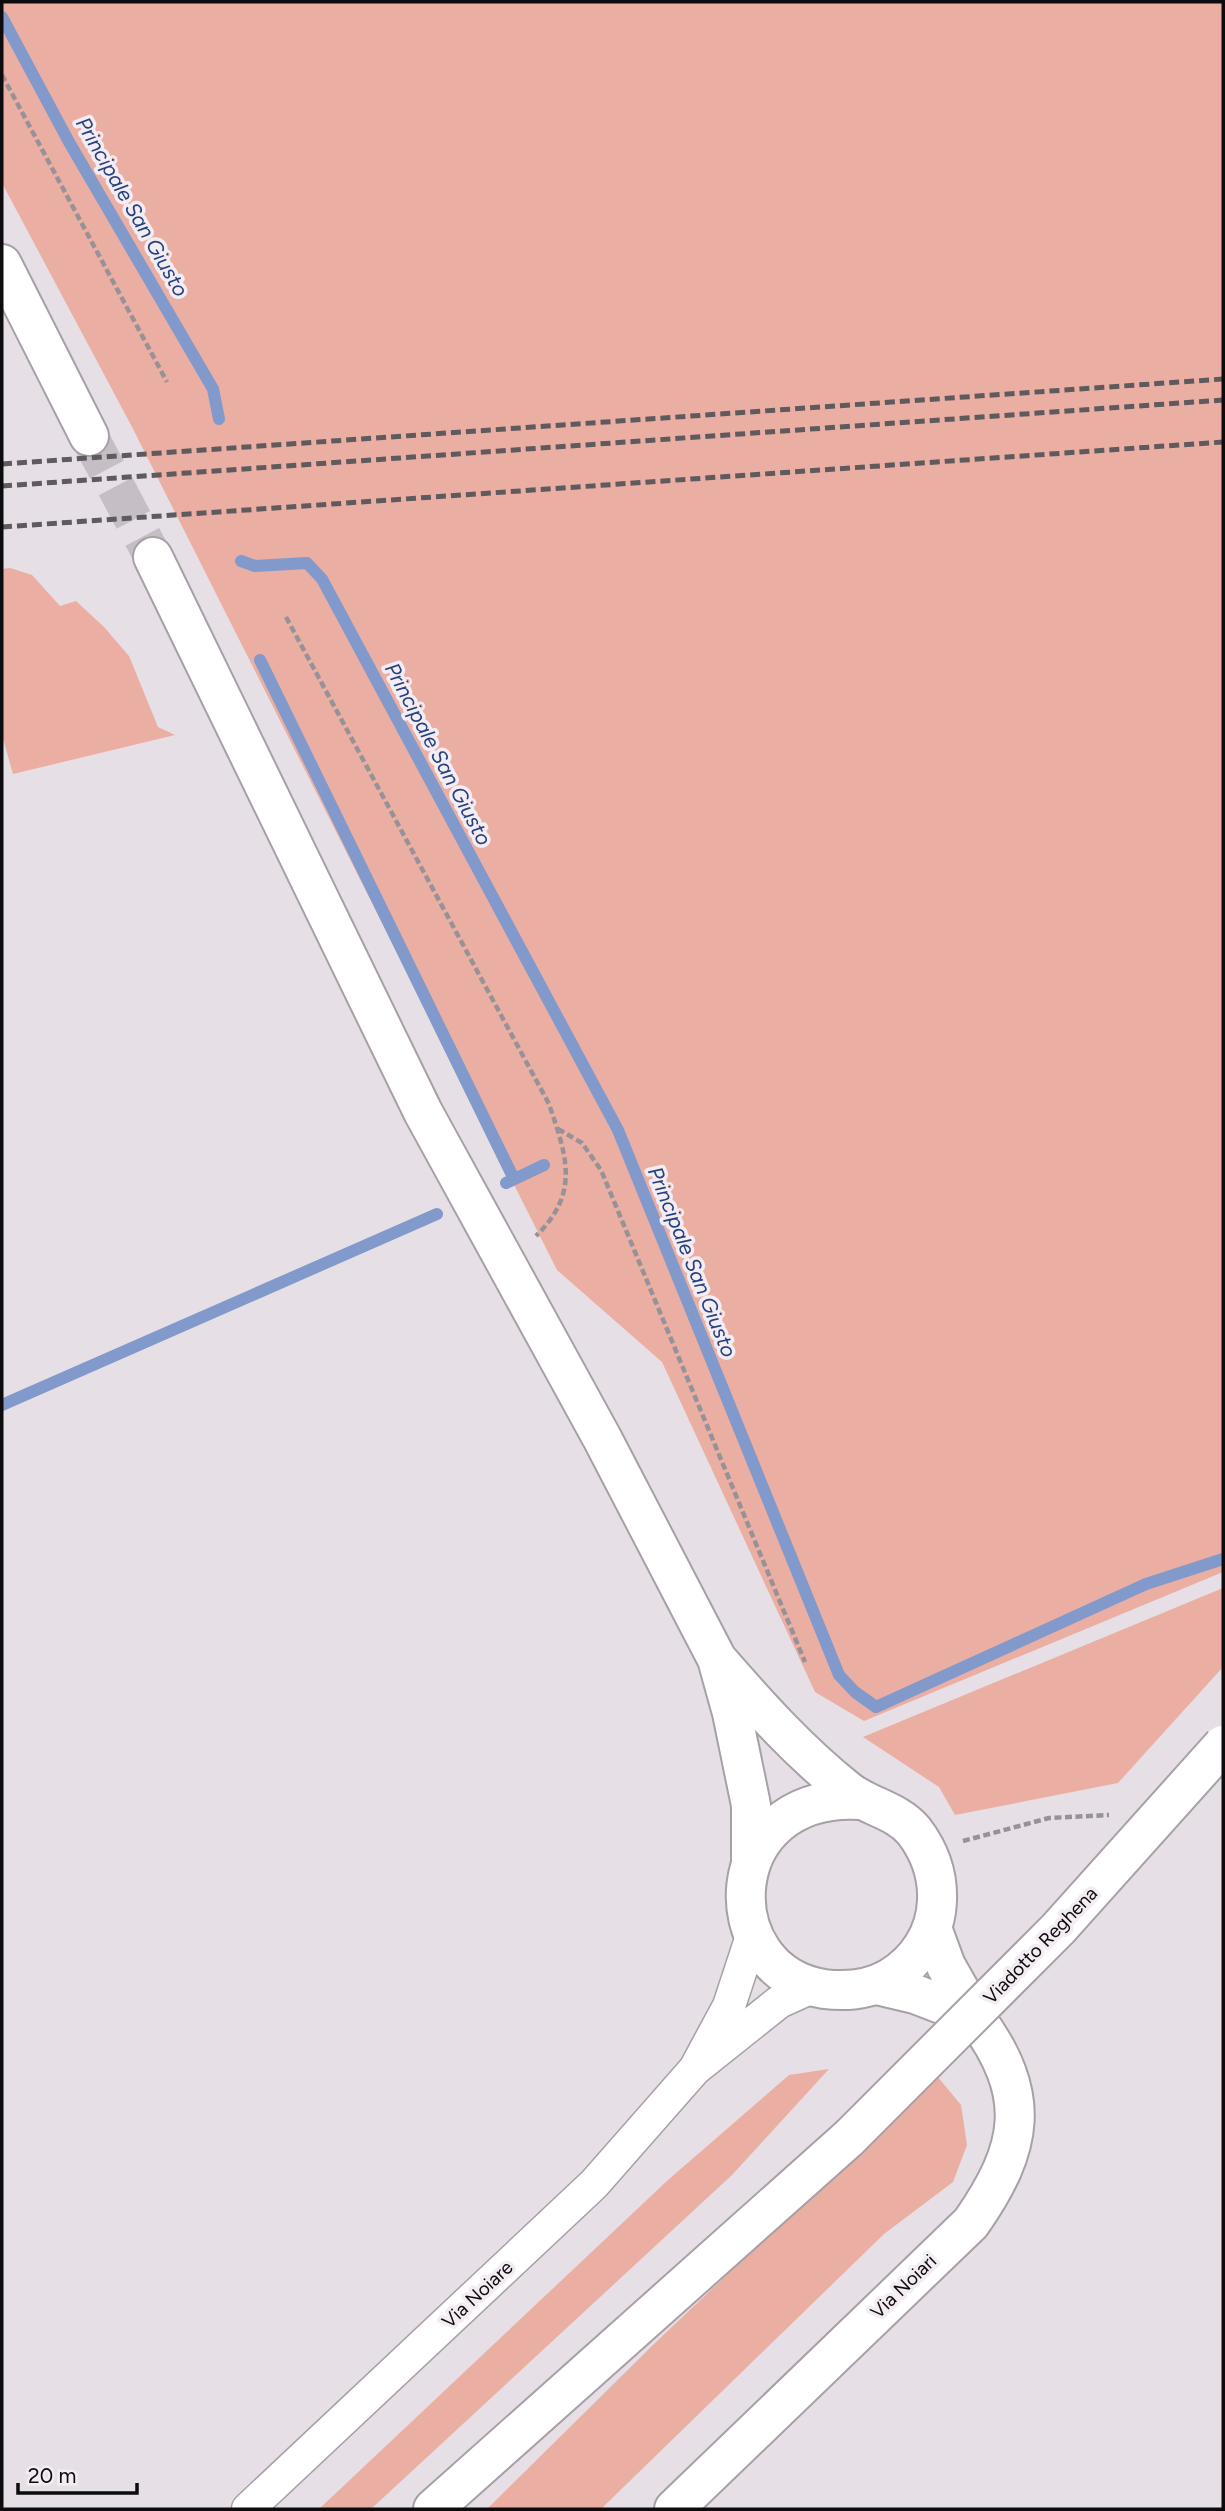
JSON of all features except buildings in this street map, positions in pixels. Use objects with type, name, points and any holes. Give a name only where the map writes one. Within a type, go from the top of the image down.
[{"type":"main road","points":[[2,264],[89,436]]},
{"type":"main road","points":[[153,557],[417,1100],[602,1438],[717,1659],[732,1713],[751,1805],[751,1862],[746,1885],[746,1910],[753,1933],[767,1957],[788,1975],[812,1987],[845,1992],[877,1986],[905,1968],[926,1943],[937,1914],[938,1884],[930,1854],[904,1823],[888,1810],[860,1800],[832,1799],[806,1805],[783,1818],[764,1838],[751,1862]]},
{"type":"main road","points":[[717,1659],[786,1737],[860,1800]]},
{"type":"main road","name":"Viadotto Reghena","points":[[433,2509],[849,2138],[1058,1929],[1223,1745]]},
{"type":"main road","name":"Via Noiari","points":[[674,2509],[971,2223],[997,2186],[1014,2139],[1017,2111],[1008,2076],[993,2041],[975,2017],[946,1966],[932,1928]]},
{"type":"main road","points":[[877,1986],[915,1994],[975,2017]]},
{"type":"street","name":"Via Noiare","points":[[695,2068],[729,2006],[753,1933]]},
{"type":"street","name":"Via Noiare","points":[[248,2509],[594,2184],[695,2068],[779,2003],[812,1987]]},
{"type":"path","points":[[2,75],[167,382]]},
{"type":"path","points":[[286,617],[549,1104],[566,1156],[565,1184],[557,1206],[538,1234],[502,1257]]},
{"type":"path","points":[[557,1129],[582,1143],[601,1170],[805,1662]]},
{"type":"path","points":[[930,1854],[1007,1827],[1049,1818],[1119,1816]]},
{"type":"shaded area","points":[[2,2],[1223,2],[1223,1572],[864,1721],[815,1692],[662,1362],[557,1270],[131,425],[2,183]]},
{"type":"shaded area","points":[[10,568],[32,575],[60,606],[76,601],[104,627],[129,656],[158,727],[175,735],[13,774],[2,735],[2,569]]},
{"type":"shaded area","points":[[1223,1588],[1223,1667],[1118,1783],[955,1815],[939,1787],[863,1737]]},
{"type":"shaded area","points":[[829,2069],[732,2175],[371,2509],[319,2509],[668,2180],[789,2075]]},
{"type":"shaded area","points":[[937,2076],[961,2105],[967,2145],[953,2182],[884,2234],[601,2509],[487,2509],[656,2342]]},
{"type":"waterway","name":"Principale San Giusto","points":[[2,17],[69,142],[213,389],[219,419]]},
{"type":"waterway","name":"Principale San Giusto","points":[[241,561],[255,566],[307,563],[322,579],[618,1130],[839,1675],[855,1692],[876,1707],[1146,1584],[1223,1559]]},
{"type":"waterway","points":[[260,660],[514,1179]]},
{"type":"waterway","points":[[506,1183],[544,1165]]},
{"type":"waterway","points":[[2,1405],[437,1214]]},
{"type":"tunnel","points":[[89,436],[153,557]]},
{"type":"railway","points":[[2,464],[1223,379]]},
{"type":"railway","points":[[2,486],[1223,400]]},
{"type":"railway","points":[[2,527],[1223,442]]}]
